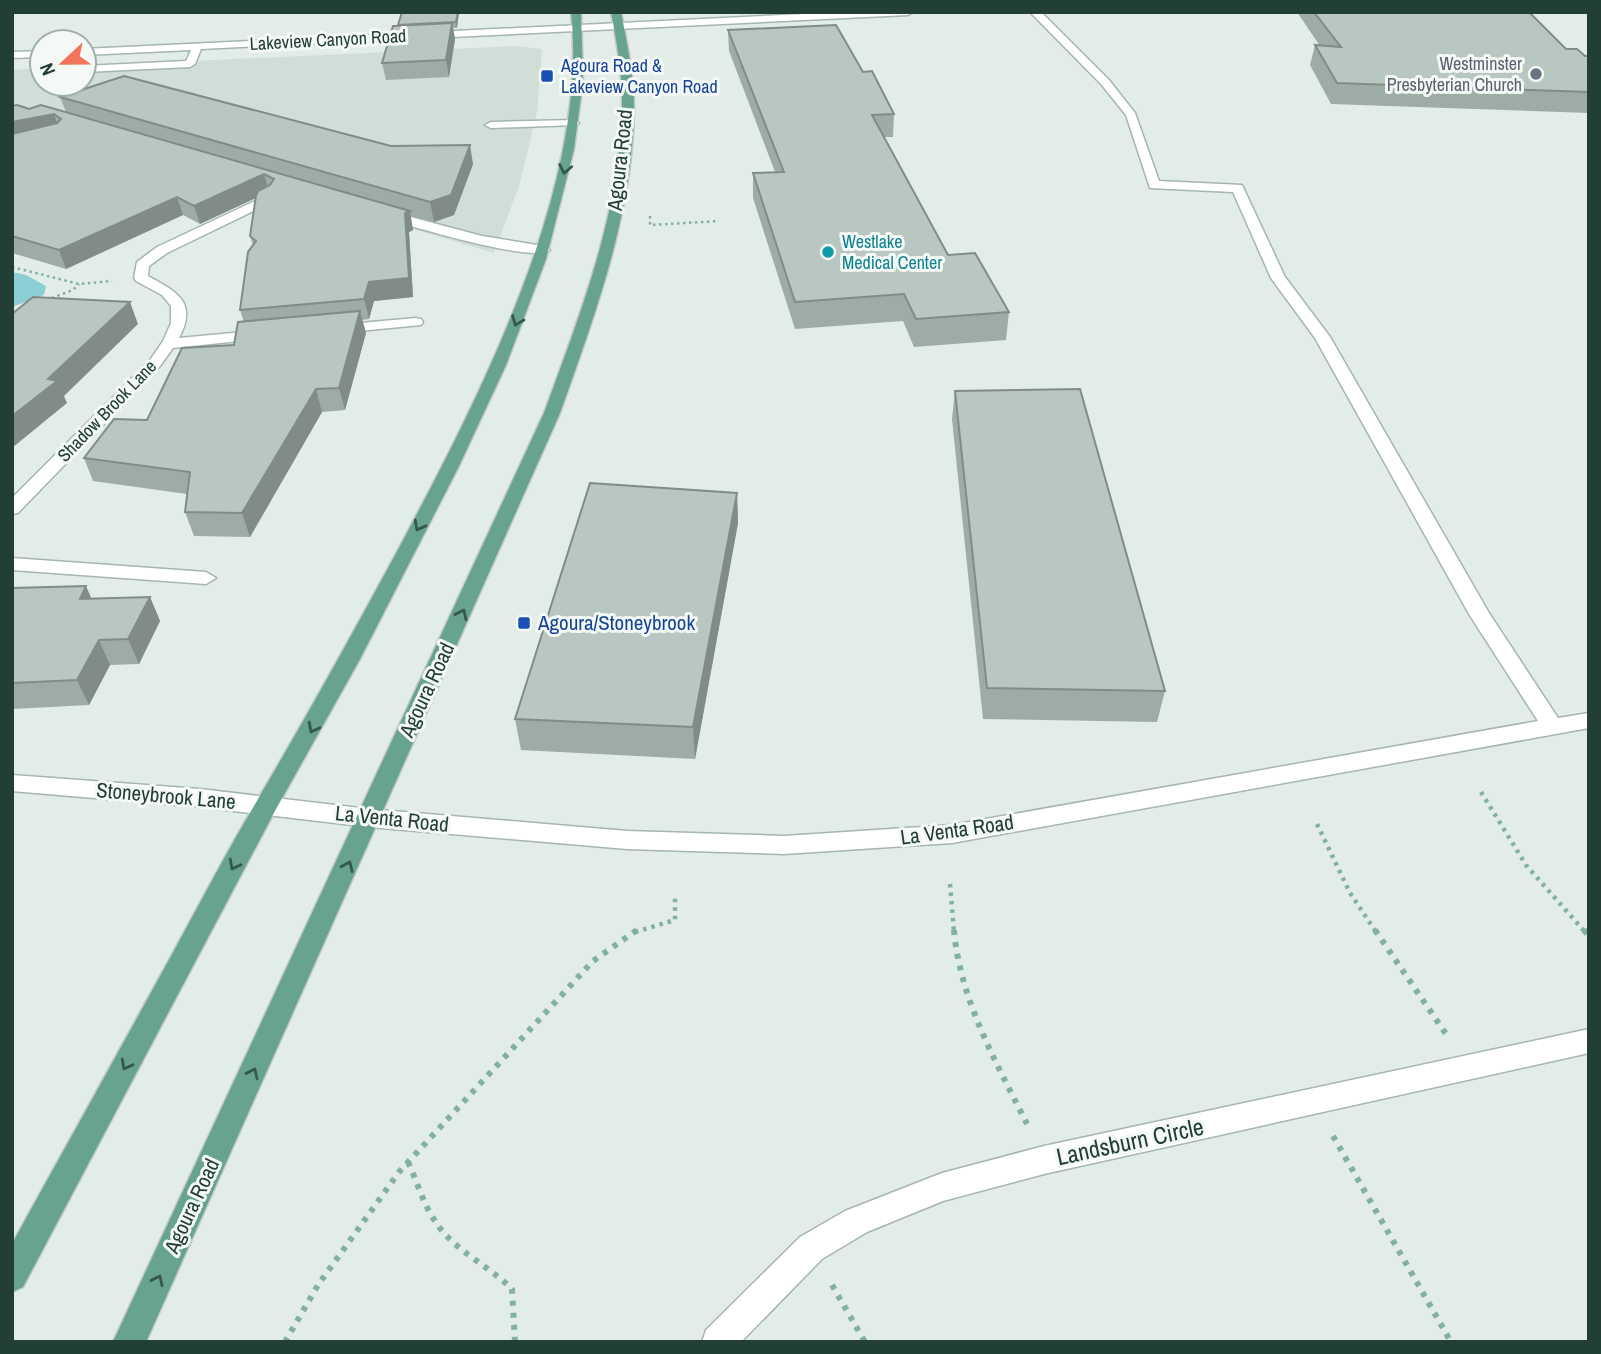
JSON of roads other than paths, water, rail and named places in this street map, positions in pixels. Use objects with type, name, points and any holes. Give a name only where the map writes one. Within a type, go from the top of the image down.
[{"type":"main road","points":[[12,1276],[266,805],[307,740],[450,469],[509,341],[559,198],[579,78],[576,12]]},
{"type":"main road","name":"Agoura Road","points":[[129,1342],[552,413],[608,241],[620,189],[628,108],[617,19]]},
{"type":"street","name":"Lakeview Canyon Road","points":[[98,51],[578,28],[617,19],[908,12]]},
{"type":"street","points":[[1035,12],[1105,82],[1125,106],[1135,127],[1154,185],[1238,188],[1278,278],[1322,337],[1479,614],[1552,726]]},
{"type":"street","points":[[98,68],[190,64],[197,47]]},
{"type":"street","points":[[491,125],[573,123]]},
{"type":"street","name":"Shadow Brook Lane","points":[[12,509],[155,363],[168,344],[178,322],[179,308],[173,296],[141,278],[142,265],[162,250],[270,198]]},
{"type":"street","points":[[366,209],[458,236],[508,247],[543,250]]},
{"type":"street","points":[[320,330],[416,322]]},
{"type":"street","points":[[168,344],[278,334]]},
{"type":"street","points":[[12,564],[205,578]]},
{"type":"street","name":"La Venta Road","points":[[319,811],[369,818],[627,840],[784,845],[884,840],[953,834],[1589,720]]},
{"type":"street","name":"Stoneybrook Lane","points":[[12,783],[319,811]]},
{"type":"street","name":"Landsburn Circle","points":[[718,1342],[811,1248],[856,1221],[942,1187],[1044,1160],[1589,1041]]},
{"type":"water","points":[[12,272],[26,275],[46,286],[44,295],[12,307]]},
{"type":"place","name":"Westminster Presbyterian Church","points":[[1536,74]]},
{"type":"place","name":"Agoura Road & Lakeview Canyon Road","points":[[547,76]]},
{"type":"place","name":"Westlake Medical Center","points":[[828,252]]},
{"type":"place","name":"Agoura/Stoneybrook","points":[[524,623]]}]
